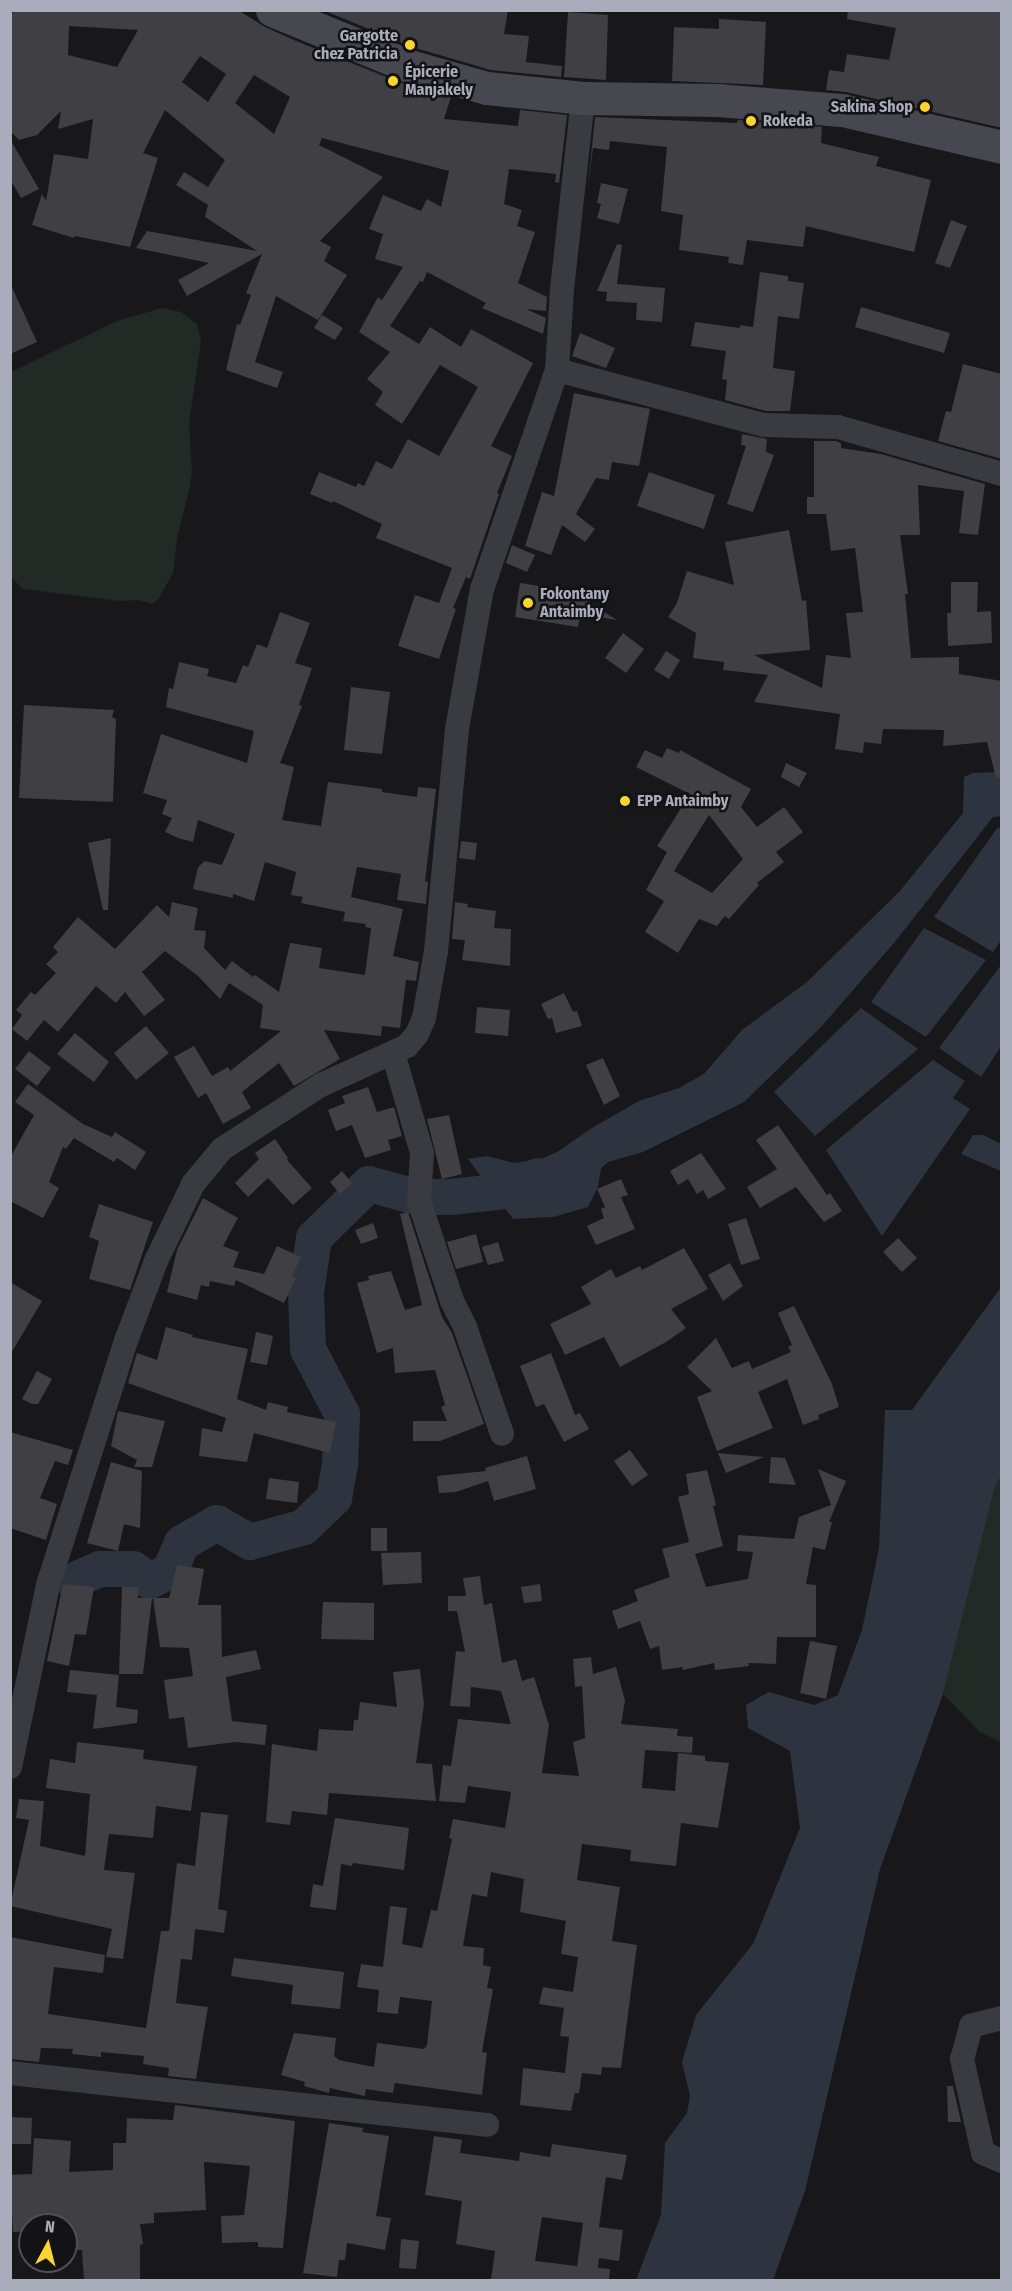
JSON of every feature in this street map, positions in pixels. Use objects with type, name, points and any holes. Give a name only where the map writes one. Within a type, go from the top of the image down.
[{"type":"street","points":[[272,10],[406,65],[488,88],[583,98],[717,100],[842,110],[1002,147]]},
{"type":"street","points":[[10,1767],[46,1591],[126,1341],[156,1261],[193,1184],[222,1149],[321,1085],[407,1046],[417,1034],[424,1018],[436,951],[457,729],[482,589],[557,370],[562,289],[583,98]]},
{"type":"street","points":[[557,370],[764,425],[838,428],[1002,474]]},
{"type":"street","points":[[393,1053],[422,1153],[419,1197],[452,1301],[465,1327],[502,1434]]},
{"type":"street","points":[[1002,2018],[971,2026],[962,2059],[983,2153],[1002,2161]]},
{"type":"street","points":[[10,2073],[487,2125]]},
{"type":"shaded area","points":[[162,308],[181,312],[197,324],[201,341],[189,423],[192,472],[177,538],[173,573],[159,598],[152,604],[138,600],[120,601],[23,589],[11,577],[11,372],[117,321]]},
{"type":"shaded area","points":[[1001,772],[1001,816],[993,817],[894,943],[821,1027],[744,1102],[643,1152],[608,1162],[601,1168],[598,1187],[588,1207],[553,1217],[513,1219],[468,1159],[487,1156],[514,1163],[541,1159],[559,1151],[590,1129],[639,1101],[679,1088],[704,1074],[742,1030],[807,982],[900,891],[963,813],[964,777],[973,773]]},
{"type":"shaded area","points":[[998,827],[1002,831],[1002,939],[993,952],[934,917]]},
{"type":"shaded area","points":[[924,928],[986,960],[926,1037],[871,1002]]},
{"type":"shaded area","points":[[1001,965],[1001,1046],[981,1077],[939,1048]]},
{"type":"shaded area","points":[[861,1008],[918,1049],[815,1136],[774,1092]]},
{"type":"shaded area","points":[[933,1060],[965,1081],[953,1098],[970,1109],[882,1236],[826,1150]]},
{"type":"shaded area","points":[[973,1135],[983,1135],[1001,1144],[1001,1171],[961,1154]]},
{"type":"shaded area","points":[[1001,1287],[1001,1476],[995,1486],[943,1694],[880,1869],[805,2191],[773,2280],[636,2280],[661,2215],[665,2143],[687,2113],[690,2096],[682,2062],[696,2015],[753,1944],[800,1828],[790,1751],[748,1728],[746,1705],[769,1692],[814,1705],[838,1695],[862,1630],[879,1548],[885,1410],[912,1410]]},
{"type":"shaded area","points":[[1001,1476],[1001,1742],[980,1732],[943,1694],[995,1486]]},
{"type":"building","points":[[20,10],[238,10],[265,27],[296,41],[399,82],[451,97],[444,119],[518,126],[520,110],[567,115],[559,183],[555,182],[556,174],[509,169],[504,204],[522,210],[517,226],[535,232],[518,283],[547,297],[546,311],[526,309],[546,318],[543,334],[482,308],[486,303],[427,272],[423,282],[420,281],[390,326],[419,344],[430,327],[461,347],[471,329],[533,363],[491,446],[512,456],[497,493],[499,494],[470,579],[466,577],[453,608],[456,609],[439,659],[398,646],[415,595],[439,603],[452,568],[376,538],[382,524],[333,501],[332,503],[310,494],[319,472],[356,487],[358,483],[364,486],[376,461],[392,469],[408,439],[439,456],[478,387],[440,365],[402,424],[375,405],[383,392],[367,379],[390,352],[359,332],[378,297],[382,300],[403,267],[375,259],[383,234],[369,229],[383,195],[421,211],[427,199],[441,207],[449,171],[322,138],[319,145],[383,177],[320,241],[331,247],[324,261],[347,275],[318,320],[276,296],[255,362],[283,372],[277,388],[226,370],[237,324],[240,325],[251,295],[246,293],[262,254],[187,296],[178,280],[209,263],[136,248],[147,231],[257,251],[205,217],[208,205],[176,185],[184,172],[208,187],[225,160],[165,110],[143,153],[158,158],[130,247],[75,236],[74,238],[32,225],[42,194],[46,201],[54,154],[88,159],[93,119],[58,129],[61,111],[37,135],[19,140],[10,131],[10,14]],"holes":[[[69,26],[138,30],[117,67],[68,55]],[[200,56],[226,74],[208,102],[182,82]],[[254,75],[290,97],[274,134],[235,103]]]},
{"type":"building","points":[[323,10],[508,10],[504,34],[529,36],[526,62],[562,66],[561,77],[491,70],[412,47]]},
{"type":"building","points":[[848,10],[1002,10],[1002,128],[846,92],[826,90],[829,70],[844,72],[847,54],[889,60],[896,28],[847,19]]},
{"type":"building","points":[[568,12],[608,15],[606,80],[564,77]]},
{"type":"building","points":[[719,19],[766,22],[763,85],[672,81],[674,27],[719,29]]},
{"type":"building","points":[[595,117],[737,123],[738,120],[822,127],[821,143],[879,157],[876,166],[931,180],[914,252],[806,226],[803,247],[747,240],[743,265],[728,263],[729,257],[679,250],[683,215],[661,211],[667,147],[610,141],[609,150],[593,148],[588,187]]},
{"type":"building","points":[[10,139],[39,189],[21,198],[10,179]]},
{"type":"building","points":[[601,183],[628,189],[619,224],[597,218],[601,204],[597,203]]},
{"type":"building","points":[[951,220],[967,226],[950,268],[935,263]]},
{"type":"building","points":[[617,244],[622,245],[617,284],[665,288],[662,322],[636,320],[637,303],[606,301],[607,292],[597,291]]},
{"type":"building","points":[[760,272],[788,276],[788,281],[804,283],[799,319],[778,316],[773,368],[795,371],[790,411],[766,411],[725,400],[727,380],[722,379],[726,351],[691,346],[695,322],[740,328],[740,325],[753,327]]},
{"type":"building","points":[[10,283],[37,342],[10,354]]},
{"type":"building","points":[[861,307],[950,333],[944,353],[855,327]]},
{"type":"building","points":[[322,315],[343,328],[335,340],[314,328]]},
{"type":"building","points":[[580,333],[615,348],[606,368],[572,356]]},
{"type":"building","points":[[963,364],[1002,374],[1002,459],[938,441],[946,411],[951,412]]},
{"type":"building","points":[[574,393],[650,409],[639,466],[612,462],[609,480],[596,478],[576,514],[595,529],[585,542],[562,525],[551,555],[525,546],[542,492],[554,496]]},
{"type":"building","points":[[742,434],[767,439],[766,452],[774,455],[753,512],[727,504],[746,446],[741,445]]},
{"type":"building","points":[[814,441],[836,441],[841,443],[841,448],[881,454],[985,484],[978,535],[959,533],[964,491],[918,485],[920,535],[900,535],[908,594],[905,594],[911,658],[959,657],[959,674],[1002,681],[1002,777],[996,778],[987,742],[943,746],[944,730],[883,729],[881,744],[864,742],[863,753],[835,749],[840,714],[754,702],[768,675],[723,670],[724,662],[693,658],[696,633],[668,617],[677,603],[687,571],[734,585],[725,542],[789,530],[802,601],[806,600],[810,650],[754,655],[822,688],[826,655],[851,658],[846,613],[863,612],[855,548],[831,551],[826,514],[807,514],[807,497],[814,497]]},
{"type":"building","points":[[649,472],[715,495],[704,529],[637,506]]},
{"type":"building","points":[[512,545],[535,555],[527,572],[506,563]]},
{"type":"building","points":[[951,582],[978,582],[977,612],[991,611],[992,643],[948,646],[947,613],[951,613]]},
{"type":"building","points":[[520,583],[571,591],[617,620],[580,614],[578,627],[515,617]]},
{"type":"building","points":[[280,612],[310,623],[295,663],[312,668],[299,705],[302,706],[280,763],[294,767],[282,820],[321,826],[328,782],[382,789],[382,792],[417,797],[418,787],[436,789],[425,881],[428,882],[426,904],[397,900],[401,874],[357,867],[351,897],[403,909],[393,956],[419,962],[416,981],[406,980],[400,1028],[382,1026],[381,1036],[324,1030],[340,1059],[294,1086],[279,1063],[242,1092],[251,1108],[223,1124],[206,1093],[198,1098],[174,1057],[194,1046],[212,1076],[228,1067],[230,1071],[281,1031],[260,1028],[263,1005],[229,983],[220,999],[198,976],[165,951],[142,972],[165,1000],[144,1016],[125,992],[116,1003],[96,986],[58,1032],[44,1020],[27,1041],[12,1029],[22,1015],[16,1010],[31,992],[35,995],[56,973],[46,964],[58,952],[53,947],[78,917],[115,949],[157,905],[169,917],[172,902],[198,908],[194,930],[206,931],[204,948],[225,970],[232,961],[279,992],[290,943],[322,948],[319,968],[365,975],[371,928],[365,927],[366,924],[343,921],[345,912],[301,903],[303,897],[291,895],[296,872],[265,862],[254,901],[233,894],[233,898],[193,889],[198,867],[205,861],[222,865],[235,834],[198,820],[193,842],[178,838],[165,832],[172,818],[162,814],[167,800],[143,793],[161,734],[247,763],[254,731],[166,707],[169,688],[173,689],[179,662],[209,669],[207,676],[236,683],[243,665],[248,667],[257,644],[267,648]]},
{"type":"building","points":[[623,633],[644,649],[626,673],[605,658]]},
{"type":"building","points":[[666,651],[680,660],[669,679],[654,670]]},
{"type":"building","points":[[351,687],[390,692],[382,754],[344,750]]},
{"type":"building","points":[[24,705],[114,710],[112,717],[116,719],[113,802],[19,798]]},
{"type":"building","points":[[667,748],[679,753],[680,750],[751,789],[741,807],[757,827],[784,807],[803,832],[776,852],[784,862],[757,883],[759,885],[729,919],[725,916],[717,926],[699,919],[678,953],[645,932],[664,901],[646,890],[667,852],[657,846],[690,794],[636,767],[645,750],[662,758]],"holes":[[[709,815],[743,859],[712,893],[674,871]]]},
{"type":"building","points":[[786,763],[807,773],[799,787],[781,777]]},
{"type":"building","points":[[111,838],[108,910],[103,910],[88,843]]},
{"type":"building","points":[[461,841],[477,843],[475,860],[459,858]]},
{"type":"building","points":[[455,902],[468,904],[467,907],[496,911],[494,928],[511,929],[510,966],[462,960],[465,940],[452,939]]},
{"type":"building","points":[[564,993],[573,1012],[577,1011],[582,1026],[556,1033],[552,1018],[548,1019],[541,1004]]},
{"type":"building","points":[[477,1007],[510,1010],[508,1036],[475,1033]]},
{"type":"building","points":[[146,1026],[169,1053],[136,1080],[114,1053]]},
{"type":"building","points":[[75,1033],[109,1062],[94,1082],[57,1054]]},
{"type":"building","points":[[29,1051],[51,1068],[37,1086],[15,1069]]},
{"type":"building","points":[[603,1058],[620,1096],[604,1105],[586,1065]]},
{"type":"building","points":[[28,1084],[83,1124],[112,1137],[115,1132],[146,1152],[135,1170],[117,1158],[114,1162],[74,1138],[66,1149],[63,1147],[49,1182],[59,1188],[43,1218],[10,1201],[10,1158],[34,1115],[15,1102]]},
{"type":"building","points":[[368,1087],[377,1112],[394,1107],[402,1136],[388,1140],[391,1150],[365,1158],[352,1125],[336,1131],[328,1110],[345,1103],[342,1096]]},
{"type":"building","points":[[449,1115],[462,1174],[442,1179],[427,1119]]},
{"type":"building","points":[[778,1125],[827,1195],[830,1193],[842,1211],[824,1222],[796,1187],[760,1208],[747,1187],[777,1169],[756,1140]]},
{"type":"building","points":[[275,1139],[288,1158],[287,1160],[312,1188],[293,1205],[268,1178],[248,1197],[235,1183],[259,1159],[255,1153]]},
{"type":"building","points":[[701,1153],[726,1189],[708,1199],[703,1190],[697,1194],[688,1179],[678,1185],[670,1171]]},
{"type":"building","points":[[342,1171],[352,1183],[340,1194],[330,1182]]},
{"type":"building","points":[[621,1179],[628,1195],[621,1197],[635,1229],[596,1245],[587,1226],[604,1218],[601,1209],[605,1207],[597,1189]]},
{"type":"building","points":[[203,1198],[238,1218],[223,1246],[239,1252],[233,1267],[264,1274],[277,1246],[301,1257],[292,1276],[296,1278],[284,1303],[236,1280],[234,1286],[210,1281],[209,1287],[201,1285],[197,1300],[167,1292],[177,1250]]},
{"type":"building","points":[[99,1204],[153,1222],[130,1290],[89,1279],[99,1241],[89,1237]]},
{"type":"building","points":[[408,1212],[442,1317],[452,1333],[484,1424],[440,1441],[413,1441],[413,1421],[447,1421],[441,1407],[445,1405],[435,1370],[395,1373],[393,1348],[377,1353],[357,1283],[369,1280],[368,1276],[391,1271],[405,1310],[422,1305],[400,1214]]},
{"type":"building","points":[[746,1218],[760,1259],[741,1265],[728,1224]]},
{"type":"building","points":[[373,1223],[378,1238],[361,1244],[355,1230]]},
{"type":"building","points":[[476,1234],[483,1262],[456,1269],[447,1242]]},
{"type":"building","points":[[898,1238],[917,1258],[902,1272],[883,1252]]},
{"type":"building","points":[[498,1242],[504,1261],[488,1265],[482,1247]]},
{"type":"building","points":[[684,1248],[708,1289],[671,1309],[686,1328],[666,1342],[620,1367],[604,1337],[565,1355],[550,1324],[591,1304],[581,1287],[611,1269],[616,1278],[640,1266],[642,1270]]},
{"type":"building","points":[[730,1263],[743,1286],[723,1301],[708,1275]]},
{"type":"building","points":[[10,1282],[42,1301],[10,1355]]},
{"type":"building","points":[[794,1306],[832,1384],[839,1407],[818,1415],[819,1419],[803,1425],[787,1379],[758,1392],[773,1428],[717,1451],[697,1397],[712,1391],[687,1367],[716,1338],[732,1368],[749,1361],[752,1369],[791,1352],[788,1347],[792,1345],[778,1313]]},
{"type":"building","points":[[166,1327],[193,1335],[192,1337],[248,1349],[237,1399],[266,1410],[268,1402],[288,1407],[287,1412],[336,1422],[330,1453],[254,1433],[247,1462],[199,1456],[202,1428],[222,1432],[226,1418],[128,1383],[137,1353],[157,1360]]},
{"type":"building","points":[[256,1332],[273,1336],[267,1365],[250,1362]]},
{"type":"building","points":[[551,1353],[575,1415],[580,1413],[589,1429],[564,1442],[544,1404],[536,1407],[520,1366]]},
{"type":"building","points":[[37,1371],[52,1379],[38,1404],[32,1404],[22,1399]]},
{"type":"building","points":[[118,1411],[165,1421],[152,1467],[134,1467],[137,1460],[111,1446]]},
{"type":"building","points":[[10,1432],[73,1450],[68,1465],[55,1461],[40,1498],[57,1504],[46,1540],[10,1528]]},
{"type":"building","points":[[630,1450],[648,1475],[632,1486],[614,1461]]},
{"type":"building","points":[[718,1453],[764,1457],[726,1473]]},
{"type":"building","points":[[527,1456],[536,1489],[494,1501],[488,1481],[456,1492],[439,1493],[437,1476],[486,1471],[485,1468]]},
{"type":"building","points":[[771,1457],[785,1458],[796,1485],[769,1483]]},
{"type":"building","points":[[111,1462],[142,1471],[140,1528],[124,1524],[118,1551],[87,1543]]},
{"type":"building","points":[[818,1469],[846,1481],[829,1522],[832,1522],[825,1550],[813,1547],[806,1584],[816,1585],[816,1637],[777,1637],[776,1664],[748,1663],[749,1666],[715,1670],[714,1663],[683,1670],[682,1667],[662,1670],[659,1646],[650,1649],[640,1621],[618,1629],[612,1611],[638,1601],[634,1590],[670,1577],[662,1549],[689,1542],[678,1497],[689,1494],[686,1474],[707,1470],[716,1505],[713,1506],[723,1546],[695,1554],[706,1587],[748,1579],[753,1552],[737,1551],[738,1535],[794,1539],[799,1517],[831,1505]]},
{"type":"building","points":[[269,1478],[299,1482],[297,1503],[266,1499]]},
{"type":"building","points":[[371,1528],[387,1528],[387,1551],[371,1551]]},
{"type":"building","points":[[421,1552],[422,1583],[383,1585],[381,1553]]},
{"type":"building","points":[[177,1565],[204,1569],[198,1605],[221,1605],[222,1657],[256,1650],[261,1669],[226,1677],[232,1721],[267,1725],[265,1745],[235,1742],[188,1748],[184,1717],[169,1719],[164,1680],[193,1676],[189,1648],[160,1647],[153,1598],[169,1598]]},
{"type":"building","points":[[480,1576],[484,1605],[492,1603],[502,1663],[516,1659],[522,1681],[534,1677],[549,1725],[542,1773],[579,1776],[573,1742],[585,1738],[582,1686],[575,1687],[573,1659],[591,1657],[593,1674],[616,1667],[625,1701],[621,1724],[678,1729],[677,1736],[693,1737],[692,1753],[645,1750],[642,1788],[675,1791],[678,1753],[705,1756],[705,1761],[729,1763],[718,1828],[681,1823],[676,1866],[630,1861],[631,1850],[582,1844],[577,1880],[620,1887],[612,1941],[637,1945],[621,2068],[602,2067],[601,2075],[582,2073],[579,2093],[575,2093],[571,2111],[520,2105],[523,2068],[565,2073],[569,2037],[560,2036],[564,2008],[539,2004],[543,1987],[573,1992],[578,1957],[561,1954],[566,1921],[520,1912],[524,1879],[491,1872],[487,1897],[472,1894],[463,1946],[484,1948],[483,1965],[491,1967],[487,1988],[493,1989],[482,2052],[487,2053],[482,2095],[395,2083],[393,2093],[366,2089],[365,2096],[330,2088],[329,2093],[304,2086],[305,2082],[281,2075],[294,2033],[336,2038],[334,2056],[339,2060],[374,2067],[377,2043],[424,2049],[427,2045],[432,2001],[400,1997],[398,2014],[377,2012],[379,1990],[357,1987],[361,1964],[383,1967],[390,1906],[407,1908],[402,1944],[422,1948],[431,1910],[437,1911],[452,1839],[449,1838],[453,1819],[505,1828],[511,1792],[468,1786],[465,1803],[439,1801],[443,1765],[451,1766],[458,1719],[511,1724],[501,1691],[471,1687],[470,1707],[450,1706],[456,1651],[465,1652],[457,1611],[448,1611],[448,1596],[466,1596],[463,1578]]},
{"type":"building","points":[[63,1584],[94,1587],[86,1635],[75,1634],[69,1666],[47,1661]]},
{"type":"building","points":[[540,1584],[542,1601],[524,1603],[521,1587]]},
{"type":"building","points":[[122,1587],[139,1587],[138,1598],[152,1598],[143,1674],[119,1674]]},
{"type":"building","points":[[323,1602],[374,1603],[374,1640],[321,1639]]},
{"type":"building","points":[[810,1641],[837,1646],[826,1699],[800,1693]]},
{"type":"building","points":[[420,1669],[424,1704],[416,1763],[432,1764],[436,1801],[329,1793],[327,1815],[292,1811],[290,1825],[266,1822],[272,1744],[317,1751],[319,1729],[353,1731],[354,1720],[358,1720],[360,1702],[397,1707],[393,1672]]},
{"type":"building","points":[[70,1670],[119,1675],[116,1707],[138,1710],[137,1723],[93,1729],[97,1695],[67,1692]]},
{"type":"building","points":[[77,1742],[144,1750],[143,1759],[197,1766],[191,1811],[156,1806],[153,1838],[109,1834],[104,1870],[135,1873],[123,1959],[106,1957],[112,1929],[10,1906],[29,1820],[16,1818],[19,1799],[44,1801],[40,1846],[85,1856],[90,1794],[46,1788],[50,1759],[75,1763]]},
{"type":"building","points":[[201,1812],[228,1815],[218,1909],[227,1911],[224,1933],[195,1929],[192,1960],[181,1959],[176,2003],[208,2007],[196,2079],[168,2076],[169,2068],[143,2064],[144,2056],[101,2052],[101,2057],[72,2054],[73,2049],[41,2048],[39,2062],[10,2059],[10,1937],[105,1955],[103,1973],[54,1967],[48,2014],[146,2028],[161,1931],[169,1931],[177,1863],[195,1866]]},
{"type":"building","points":[[335,1818],[409,1828],[404,1870],[353,1863],[352,1866],[341,1864],[336,1910],[310,1907],[313,1884],[323,1886]]},
{"type":"building","points":[[234,1958],[344,1972],[340,2009],[291,2004],[293,1985],[231,1976]]},
{"type":"building","points":[[947,2086],[953,2086],[961,2122],[948,2122]]},
{"type":"building","points":[[175,2105],[295,2121],[283,2248],[258,2247],[258,2242],[222,2243],[221,2216],[244,2215],[250,2166],[204,2162],[206,2210],[154,2213],[154,2223],[140,2224],[143,2244],[140,2245],[140,2280],[84,2280],[82,2250],[78,2250],[78,2213],[18,2213],[18,2232],[13,2232],[10,2175],[32,2174],[34,2138],[71,2141],[69,2172],[113,2170],[113,2143],[126,2143],[127,2118],[173,2120]]},
{"type":"building","points":[[10,2117],[32,2118],[31,2144],[10,2144]]},
{"type":"building","points":[[329,2123],[363,2128],[362,2132],[389,2136],[376,2216],[391,2218],[385,2250],[347,2243],[345,2260],[339,2260],[337,2277],[303,2273]]},
{"type":"building","points":[[434,2136],[462,2140],[460,2153],[519,2161],[520,2152],[550,2157],[552,2144],[627,2155],[622,2180],[606,2177],[599,2227],[623,2230],[619,2261],[599,2258],[598,2268],[610,2269],[609,2280],[491,2280],[495,2251],[456,2244],[462,2201],[425,2195]],"holes":[[[542,2217],[583,2223],[577,2266],[535,2261]]]},
{"type":"building","points":[[401,2239],[419,2241],[416,2269],[399,2268]]},
{"type":"waterway","points":[[73,1581],[100,1569],[133,1569],[150,1581],[170,1571],[182,1543],[217,1523],[250,1542],[304,1527],[334,1498],[340,1464],[342,1414],[308,1349],[306,1293],[314,1238],[369,1184],[417,1197],[450,1197],[506,1191],[538,1176]]},
{"type":"place","name":"Gargotte chez Patricia","points":[[410,45]]},
{"type":"place","name":"Épicerie Manjakely","points":[[393,81]]},
{"type":"place","name":"Sakina Shop","points":[[925,107]]},
{"type":"place","name":"Rokeda","points":[[751,121]]},
{"type":"place","name":"Fokontany Antaimby","points":[[528,603]]},
{"type":"place","name":"EPP Antaimby","points":[[625,801]]}]
